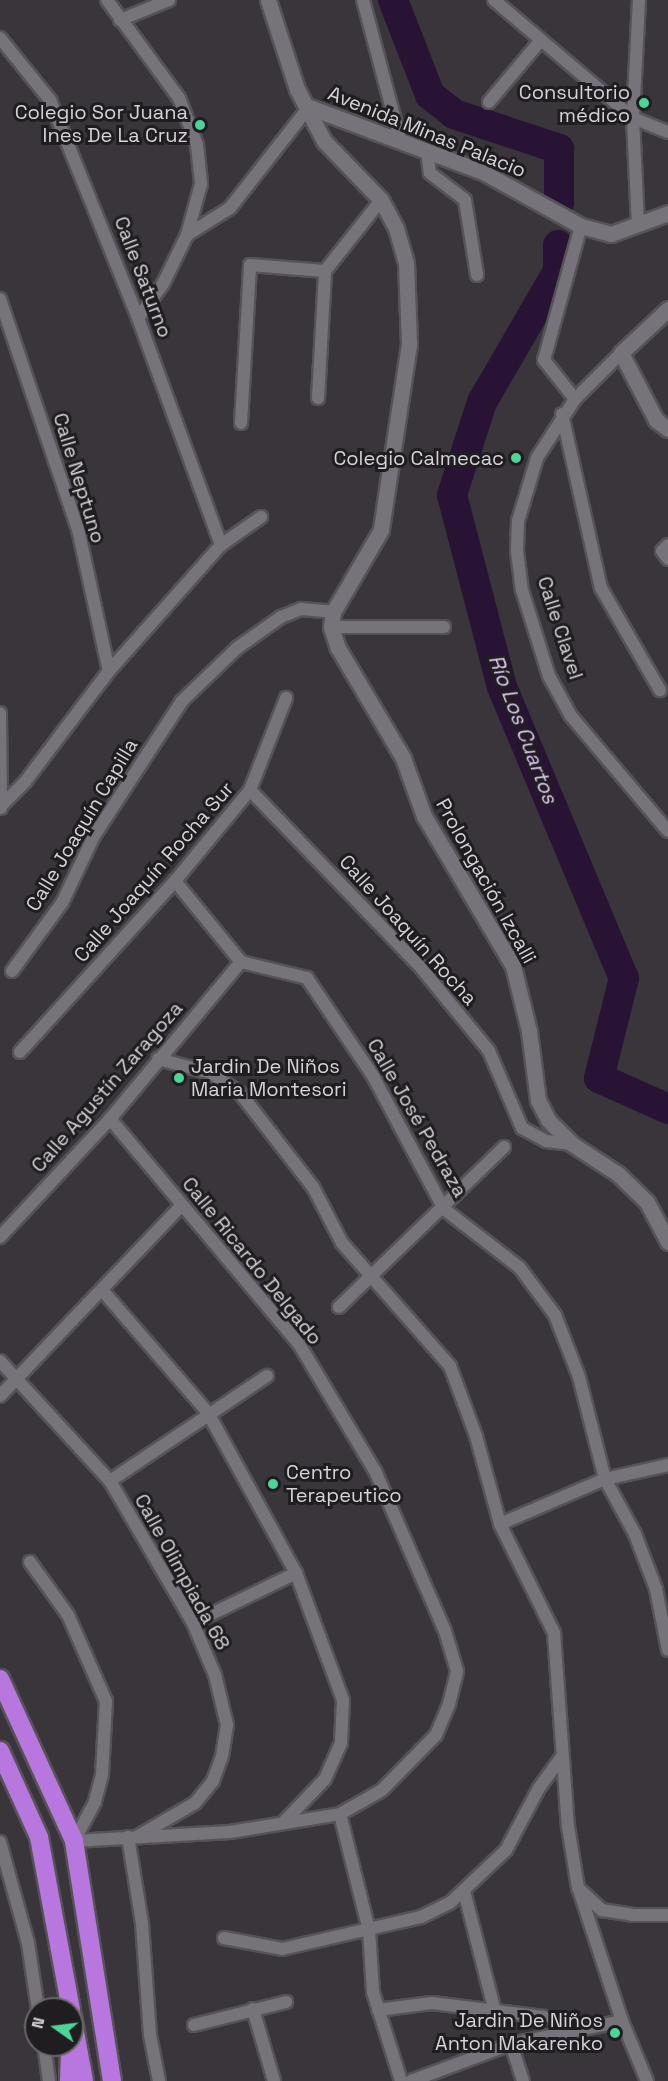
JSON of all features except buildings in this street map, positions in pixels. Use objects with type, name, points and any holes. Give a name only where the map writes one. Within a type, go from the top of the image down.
[{"type":"highway","points":[[0,1678],[74,1841],[112,2081]]},
{"type":"highway","points":[[0,1751],[39,1838],[69,1997]]},
{"type":"highway","points":[[69,2081],[70,2057]]},
{"type":"highway","points":[[80,2057],[84,2081]]},
{"type":"street","points":[[107,0],[178,98],[197,145],[201,183],[187,235],[162,284],[138,318]]},
{"type":"street","points":[[120,20],[170,0]]},
{"type":"street","name":"Avenida Minas Palacio","points":[[268,0],[297,89],[309,107],[400,139],[483,172],[581,226],[611,234],[668,213]]},
{"type":"street","points":[[357,0],[384,73],[400,139]]},
{"type":"street","points":[[363,0],[370,31]]},
{"type":"street","points":[[494,0],[633,118],[668,132]]},
{"type":"street","points":[[638,225],[633,118],[639,0]]},
{"type":"street","name":"Calle Saturno","points":[[0,38],[50,100],[138,318],[221,546]]},
{"type":"street","points":[[489,102],[541,40]]},
{"type":"street","points":[[187,235],[230,208],[309,107],[324,141],[381,200],[396,228],[406,262],[409,344],[381,530],[332,620]]},
{"type":"street","points":[[427,150],[430,173],[465,200],[477,275]]},
{"type":"street","points":[[318,398],[325,271],[381,200]]},
{"type":"street","points":[[575,399],[544,360],[581,226]]},
{"type":"street","points":[[241,423],[250,264],[325,271]]},
{"type":"street","name":"Calle Neptuno","points":[[0,299],[78,529],[109,671]]},
{"type":"street","name":"Calle Clavel","points":[[668,309],[621,353],[562,414],[537,458],[525,487],[518,521],[522,590],[549,675],[571,716],[668,831]]},
{"type":"street","points":[[621,353],[656,420],[668,429]]},
{"type":"street","points":[[562,414],[601,588],[660,690]]},
{"type":"street","points":[[0,808],[26,782],[109,671],[221,546],[261,517]]},
{"type":"street","points":[[668,545],[662,551],[668,560]]},
{"type":"street","name":"Calle Joaquín Capilla","points":[[12,971],[62,903],[94,836],[182,701],[237,648],[281,618],[301,609],[332,620],[444,627]]},
{"type":"street","name":"Prolongación Izcalli","points":[[332,620],[338,648],[403,758],[424,816],[513,966],[529,1031],[538,1100],[548,1120],[572,1144],[618,1174],[647,1202],[668,1242]]},
{"type":"street","name":"Calle Joaquín Rocha Sur","points":[[20,1052],[175,880],[250,790],[286,698]]},
{"type":"street","points":[[0,713],[0,808]]},
{"type":"street","name":"Calle Joaquín Rocha","points":[[250,790],[422,969],[474,1033],[489,1052],[522,1128],[546,1141],[572,1144]]},
{"type":"street","points":[[175,880],[241,962]]},
{"type":"street","name":"Calle Agustín Zaragoza","points":[[0,1237],[110,1119],[241,962]]},
{"type":"street","name":"Calle José Pedraza","points":[[241,962],[307,978],[373,1076],[444,1209],[520,1268],[555,1315],[579,1377],[605,1479],[635,1534],[656,1588],[668,1650]]},
{"type":"street","points":[[158,1059],[211,1073],[240,1093],[314,1187],[342,1243],[371,1279],[450,1366],[476,1436],[500,1524],[554,1633],[562,1756],[578,1888],[622,2021],[647,2081]]},
{"type":"street","name":"Calle Ricardo Delgado","points":[[74,1841],[230,1832],[340,1814],[382,1790],[436,1735],[449,1704],[457,1671],[445,1631],[375,1471],[299,1344],[110,1119]]},
{"type":"street","points":[[339,1307],[444,1209],[504,1147]]},
{"type":"street","points":[[0,1396],[18,1380],[181,1206]]},
{"type":"street","points":[[102,1290],[208,1413],[296,1573],[342,1700],[341,1743],[325,1779],[282,1823]]},
{"type":"street","name":"Calle Olimpiada 68","points":[[0,1361],[110,1481],[193,1623],[215,1675],[226,1725],[222,1756],[213,1781],[195,1803],[132,1837]]},
{"type":"street","points":[[110,1481],[208,1413],[267,1376]]},
{"type":"street","points":[[500,1524],[605,1479],[668,1465]]},
{"type":"street","points":[[30,1562],[68,1615],[106,1701],[102,1775],[95,1802],[74,1841]]},
{"type":"street","points":[[193,1623],[296,1573]]},
{"type":"street","points":[[224,1938],[282,1948],[421,1917],[450,1903],[506,1850],[539,1788],[562,1756]]},
{"type":"street","points":[[340,1814],[369,1930],[373,1992],[401,2081]]},
{"type":"street","points":[[132,1837],[142,1923],[150,2036],[159,2081]]},
{"type":"street","points":[[0,1842],[28,1943],[36,1997]]},
{"type":"street","points":[[578,1888],[602,1910],[632,1915],[668,1915]]},
{"type":"street","points":[[464,1891],[495,2012]]},
{"type":"street","points":[[194,2025],[286,2002]]},
{"type":"street","points":[[378,2010],[432,2003],[544,2017]]},
{"type":"street","points":[[254,2009],[274,2081]]},
{"type":"street","points":[[411,2081],[511,2044],[622,2021]]},
{"type":"street","points":[[511,2044],[523,2081]]},
{"type":"street","points":[[46,2057],[50,2081]]},
{"type":"waterway","name":"Río Los Cuartos","points":[[393,0],[430,95],[454,114],[559,149],[559,203]]},
{"type":"waterway","name":"Río Los Cuartos","points":[[558,245],[558,271],[482,402],[452,495],[502,687],[624,978],[599,1078],[668,1109]]},
{"type":"place","name":"Consultorio médico","points":[[644,103]]},
{"type":"place","name":"Colegio Sor Juana Ines De La Cruz","points":[[200,125]]},
{"type":"place","name":"Colegio Calmecac","points":[[516,458]]},
{"type":"place","name":"Jardin De Niños Maria Montesori","points":[[179,1078]]},
{"type":"place","name":"Centro Terapeutico","points":[[273,1484]]},
{"type":"place","name":"Jardin De Niños Anton Makarenko","points":[[615,2033]]}]
